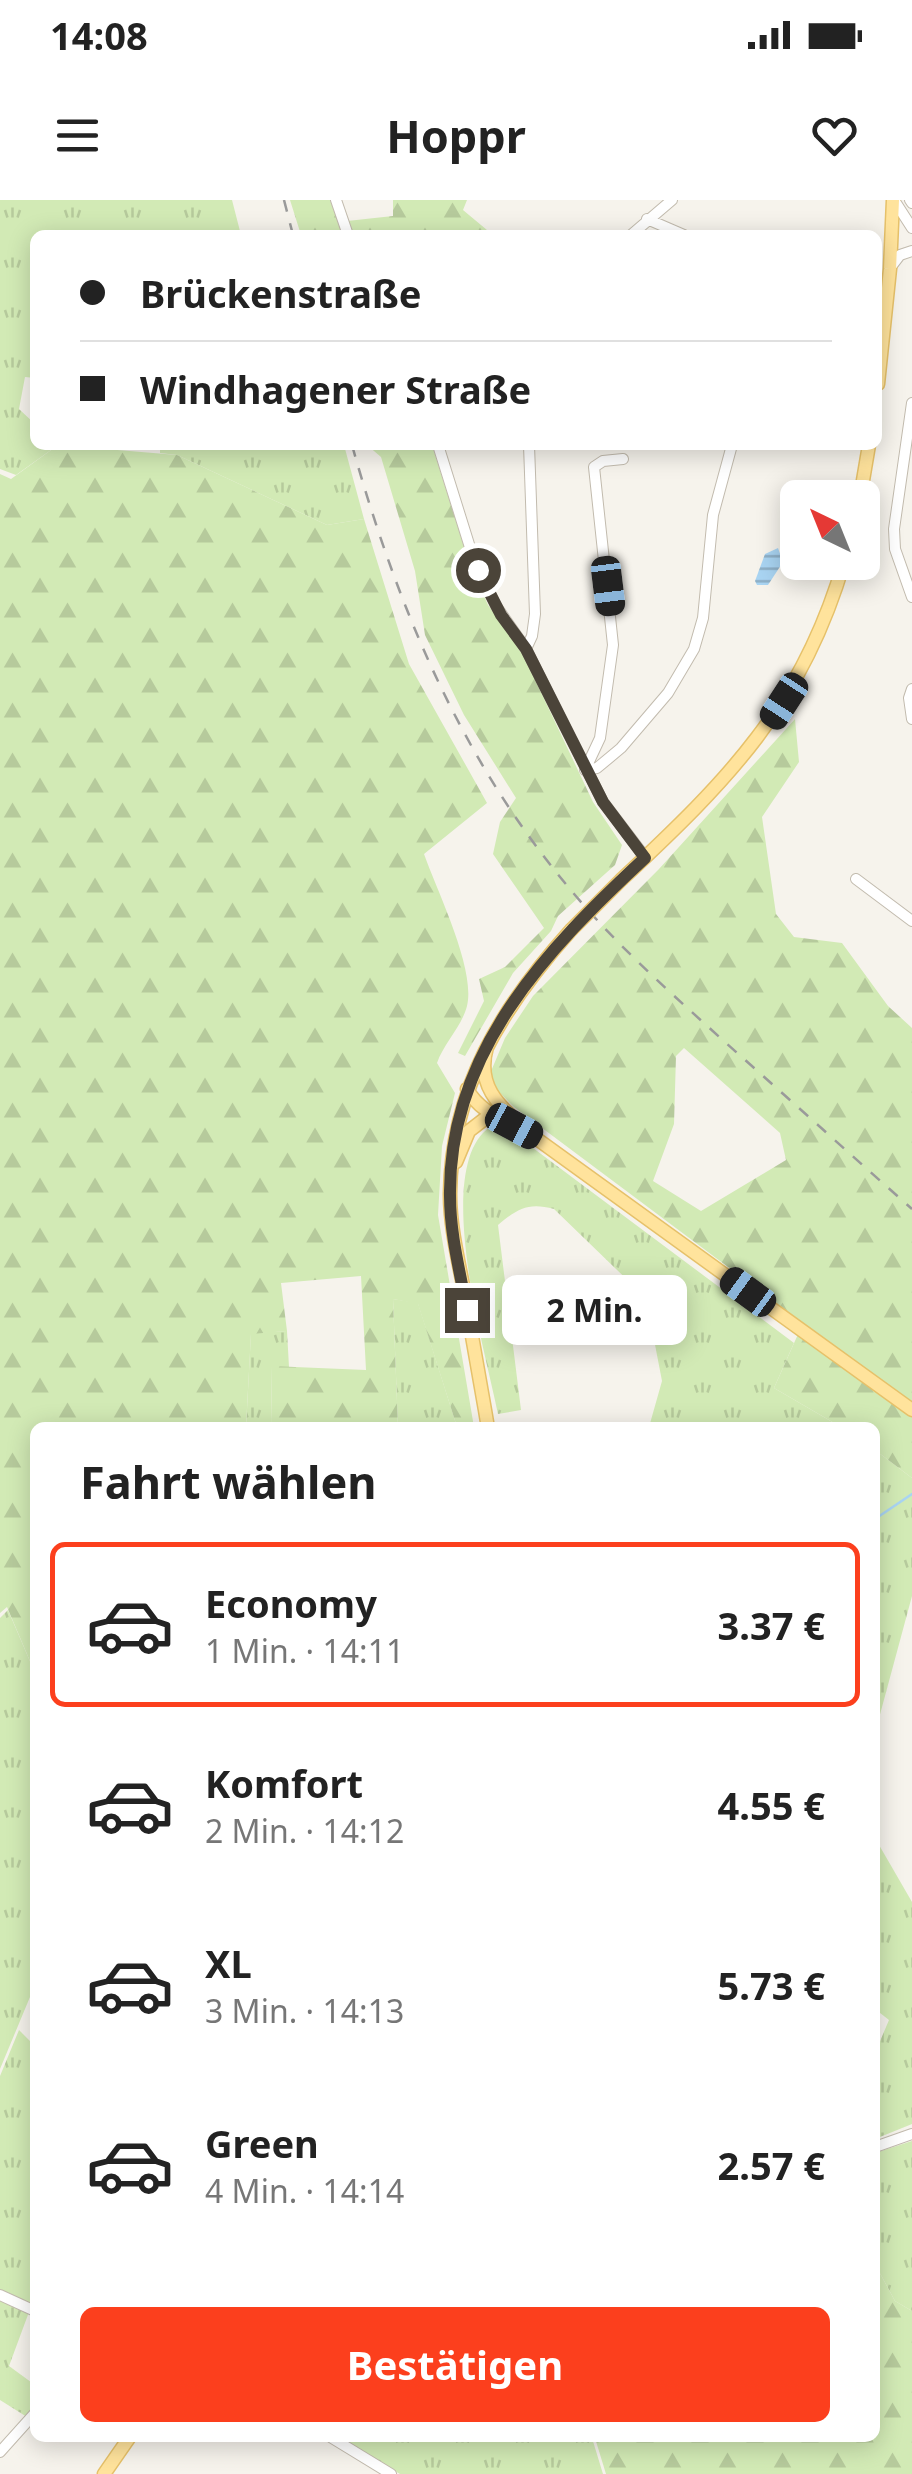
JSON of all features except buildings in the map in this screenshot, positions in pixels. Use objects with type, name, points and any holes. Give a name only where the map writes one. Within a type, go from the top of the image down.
[{"type":"main road","points":[[882,346],[890,269],[902,216],[894,200]]},
{"type":"main road","points":[[863,480],[869,450]]},
{"type":"main road","points":[[487,1422],[453,1231],[454,1139],[468,1089],[486,1047],[529,977],[622,879],[707,800],[765,731],[821,631],[838,580]]},
{"type":"main road","points":[[486,1047],[482,1073],[494,1108]]},
{"type":"main road","points":[[468,1089],[912,1410]]},
{"type":"main road","points":[[452,1173],[470,1131],[494,1108]]},
{"type":"main road","points":[[104,2474],[126,2442]]},
{"type":"street","points":[[336,200],[346,230]]},
{"type":"street","points":[[636,230],[672,200]]},
{"type":"street","points":[[902,216],[912,228]]},
{"type":"street","points":[[647,218],[673,230]]},
{"type":"street","points":[[890,269],[900,255],[912,251]]},
{"type":"street","points":[[912,403],[894,529],[895,549],[912,597]]},
{"type":"street","points":[[440,450],[478,570],[501,615],[526,649],[585,770],[623,832],[645,858]]},
{"type":"street","points":[[526,649],[534,628],[535,601],[530,450]]},
{"type":"street","points":[[585,770],[597,768],[621,748],[668,693],[694,649],[703,618],[713,514],[731,450]]},
{"type":"street","points":[[585,770],[600,738],[612,645],[594,467],[603,461],[623,459]]},
{"type":"street","points":[[912,689],[912,719]]},
{"type":"street","points":[[856,879],[912,921]]},
{"type":"street","points":[[880,2145],[912,2134]]},
{"type":"street","points":[[0,2295],[30,2309]]},
{"type":"street","points":[[0,2452],[30,2419]]},
{"type":"street","points":[[338,2442],[390,2474]]},
{"type":"green space","points":[[0,200],[232,200],[240,230],[30,230],[30,378],[25,377],[19,409],[30,419],[30,450],[51,450],[16,475],[0,469]]},
{"type":"green space","points":[[290,200],[330,200],[338,222],[393,216],[393,200],[467,200],[463,210],[487,230],[299,230]]},
{"type":"green space","points":[[51,450],[177,455],[327,525],[364,519],[409,664],[487,803],[424,854],[461,951],[468,990],[465,1013],[437,1063],[455,1093],[442,1146],[438,1215],[473,1422],[455,1422],[418,1304],[393,1299],[398,1422],[272,1422],[271,1366],[366,1370],[361,1276],[281,1283],[287,1331],[251,1334],[246,1422],[30,1422],[30,1661],[7,1607],[0,1613],[0,474],[11,479]]},
{"type":"green space","points":[[345,450],[364,519],[327,525],[177,455],[160,453]]},
{"type":"green space","points":[[373,450],[434,450],[470,565],[488,605],[521,650],[593,802],[622,845],[615,865],[558,916],[551,931],[513,973],[465,1056],[458,1053],[484,1001],[479,979],[505,967],[544,928],[493,854],[500,822],[516,798],[464,715],[425,635],[415,571],[381,457]]},
{"type":"green space","points":[[795,719],[799,762],[762,817],[776,914],[794,937],[842,943],[888,1006],[912,1028],[912,1478],[880,1454],[880,1422],[832,1422],[774,1388],[803,1323],[514,1107],[493,1086],[489,1076],[505,1038],[533,996],[659,869]],"holes":[[[684,1048],[780,1133],[786,1160],[701,1211],[653,1181],[674,1124],[676,1056]]]},
{"type":"green space","points":[[490,1127],[533,1148],[794,1343],[774,1388],[832,1422],[650,1422],[662,1381],[646,1298],[554,1209],[538,1206],[518,1211],[498,1225],[521,1410],[498,1414],[467,1263],[465,1180],[473,1148]]},
{"type":"green space","points":[[393,1299],[418,1303],[455,1422],[398,1422]]},
{"type":"green space","points":[[287,1331],[289,1367],[271,1367],[272,1422],[246,1422],[251,1333]]},
{"type":"green space","points":[[880,1454],[912,1478],[912,1596],[880,1714]]},
{"type":"green space","points":[[8,1610],[30,1661],[30,1997],[0,2069],[0,1618]]},
{"type":"green space","points":[[880,1847],[912,1902],[912,2124],[880,2137],[880,2041],[889,2020],[880,2013]]},
{"type":"green space","points":[[19,2030],[30,2041],[30,2305],[0,2290],[0,2076]]},
{"type":"green space","points":[[912,2141],[912,2311],[895,2301],[880,2273],[880,2151]]},
{"type":"green space","points":[[880,2273],[895,2301],[912,2311],[912,2474],[606,2474],[596,2442],[880,2442]]},
{"type":"green space","points":[[0,2299],[29,2312],[9,2366],[30,2381],[30,2414],[27,2417],[0,2400]]},
{"type":"green space","points":[[348,2442],[593,2442],[603,2474],[400,2474]]},
{"type":"water","points":[[778,548],[780,567],[768,585],[757,585],[755,581],[765,554]]},
{"type":"waterway","points":[[880,1516],[912,1494]]},
{"type":"railway","points":[[284,200],[292,230]]},
{"type":"railway","points":[[354,450],[390,564],[437,679],[496,788],[531,839],[588,910],[645,969],[912,1209]]},
{"type":"route","points":[[467,1310],[450,1196],[454,1139],[468,1089],[486,1047],[529,977],[645,858],[603,802],[526,649],[501,615],[478,570]]}]
